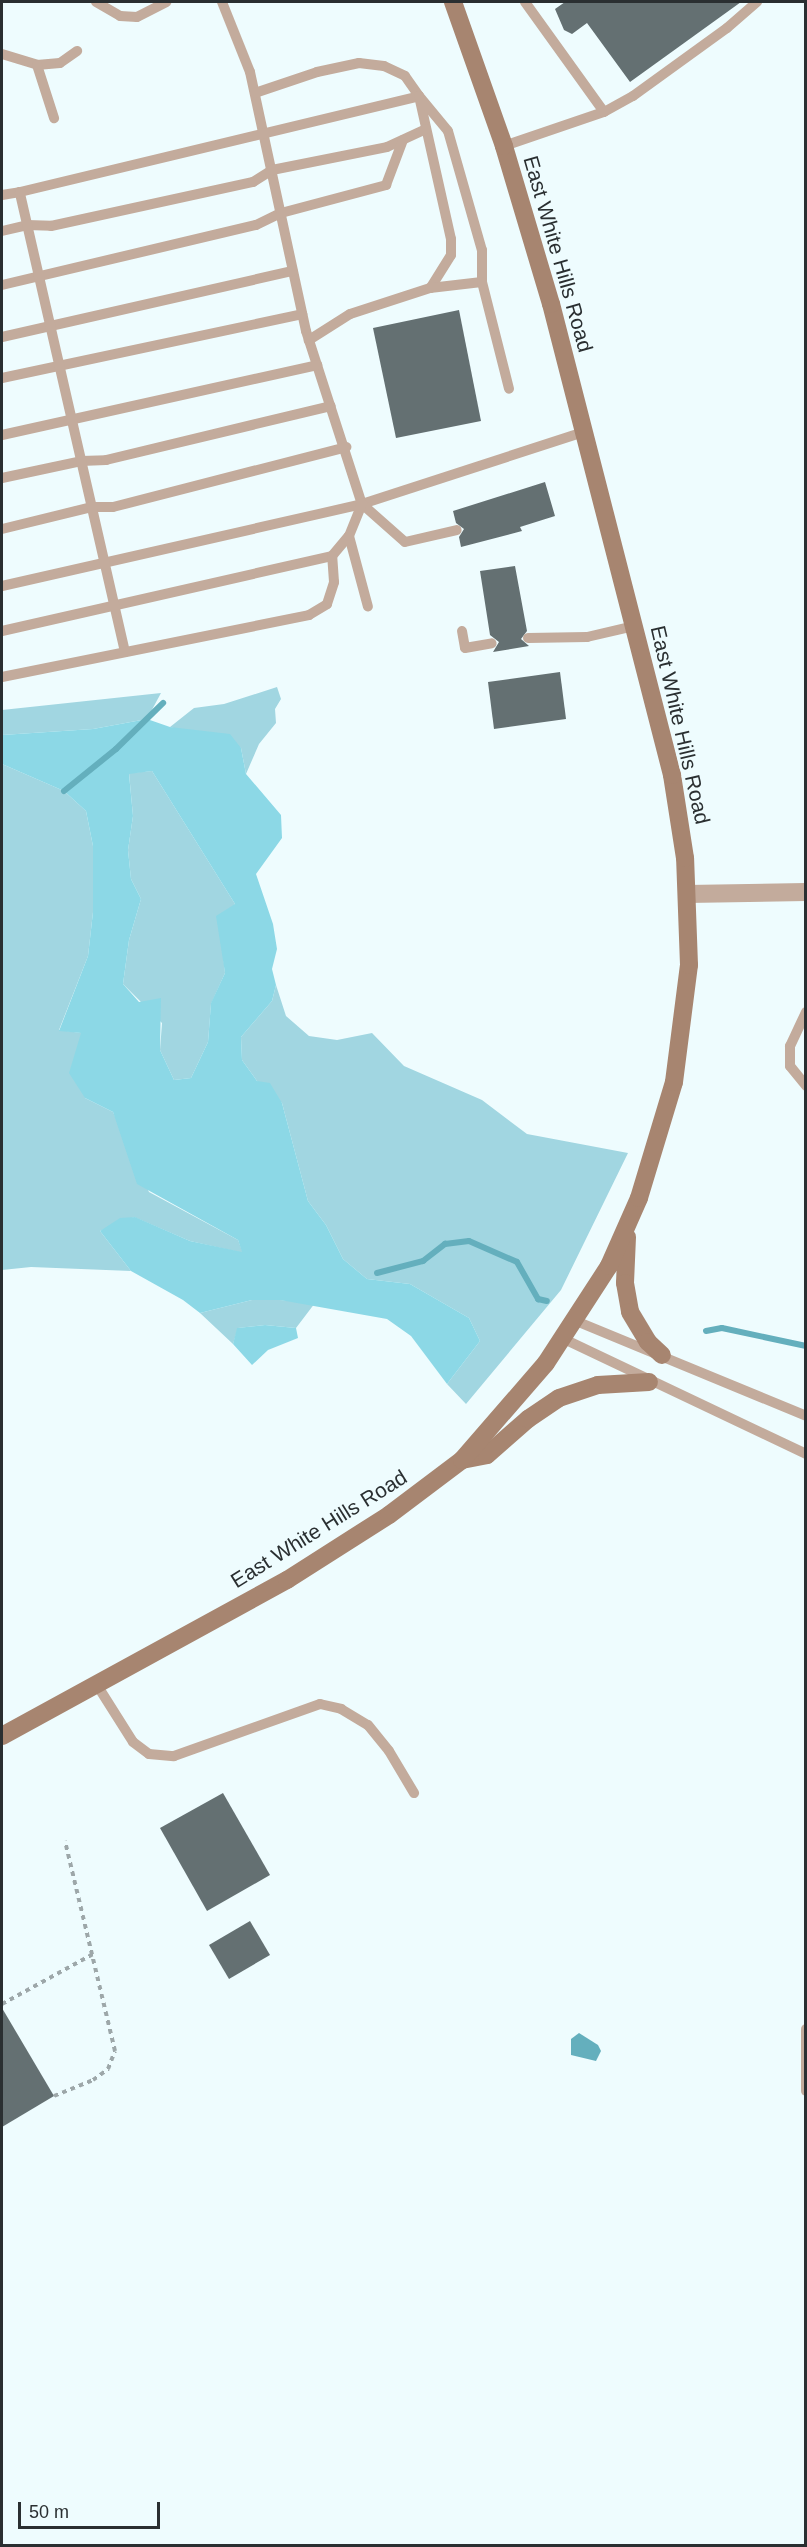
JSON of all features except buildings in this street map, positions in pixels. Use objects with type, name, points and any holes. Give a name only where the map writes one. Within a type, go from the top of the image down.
[{"type":"main road","points":[[445,2],[466,37]]},
{"type":"main road","name":"East White Hills Road","points":[[2,1736],[97,1685],[354,1539],[462,1460],[564,1339],[576,1321],[628,1228],[665,1118],[683,1037],[689,965],[687,894],[672,774],[584,432],[504,146],[453,2]]},
{"type":"main road","points":[[628,1228],[627,1298],[638,1327],[662,1355]]},
{"type":"main road","points":[[462,1460],[487,1455],[528,1419],[560,1398],[597,1385],[649,1382]]},
{"type":"street","points":[[687,894],[806,892]]},
{"type":"lane","points":[[96,2],[120,16],[137,17],[166,2]]},
{"type":"lane","points":[[222,2],[255,93],[302,314],[317,366],[346,447],[362,504],[405,542],[457,530]]},
{"type":"lane","points":[[525,2],[604,112]]},
{"type":"lane","points":[[504,146],[604,112],[727,28],[757,2]]},
{"type":"lane","points":[[2,54],[37,65],[60,63],[77,51]]},
{"type":"lane","points":[[255,93],[317,72],[359,63],[384,66],[405,76],[448,131],[482,250],[482,282],[509,389]]},
{"type":"lane","points":[[37,65],[54,118]]},
{"type":"lane","points":[[419,96],[451,255],[429,288]]},
{"type":"lane","points":[[2,195],[263,131],[419,96]]},
{"type":"lane","points":[[2,231],[27,225],[51,226],[253,182],[272,170],[387,147],[426,129]]},
{"type":"lane","points":[[2,285],[256,225],[281,213],[386,185],[403,140]]},
{"type":"lane","points":[[20,192],[125,651]]},
{"type":"lane","points":[[2,337],[50,324],[293,271]]},
{"type":"lane","points":[[309,340],[350,314],[429,288],[482,282]]},
{"type":"lane","points":[[2,378],[302,314]]},
{"type":"lane","points":[[2,435],[317,366]]},
{"type":"lane","points":[[2,477],[81,461],[106,460],[331,406]]},
{"type":"lane","points":[[2,586],[104,560],[362,504],[584,432]]},
{"type":"lane","points":[[2,529],[92,507],[113,507],[346,447]]},
{"type":"lane","points":[[2,631],[332,556],[349,536],[362,504]]},
{"type":"lane","points":[[349,536],[368,607]]},
{"type":"lane","points":[[2,677],[309,615],[327,604],[334,582],[332,556]]},
{"type":"lane","points":[[528,638],[587,637],[634,626]]},
{"type":"lane","points":[[462,631],[465,648],[492,643]]},
{"type":"lane","points":[[806,1012],[790,1046],[790,1066],[806,1086]]},
{"type":"lane","points":[[576,1321],[806,1416]]},
{"type":"lane","points":[[564,1339],[649,1382],[806,1454]]},
{"type":"lane","points":[[747,1428],[806,1459]]},
{"type":"lane","points":[[97,1685],[128,1735],[149,1754],[174,1756],[320,1704],[341,1709],[368,1725],[389,1751],[414,1793]]},
{"type":"lane","points":[[806,2029],[806,2091]]},
{"type":"path","points":[[54,2096],[93,2080],[108,2069],[113,2058],[114,2039],[64,1841]]},
{"type":"path","points":[[2,2004],[93,1954]]},
{"type":"shaded area","points":[[277,687],[281,699],[275,709],[276,723],[259,744],[246,774],[241,748],[170,727],[194,708],[224,704]]},
{"type":"shaded area","points":[[161,693],[147,719],[93,729],[2,735],[2,710]]},
{"type":"shaded area","points":[[147,719],[170,727],[230,734],[241,748],[246,774],[281,815],[282,838],[256,874],[273,924],[277,949],[272,969],[276,985],[272,1001],[241,1037],[242,1060],[257,1081],[270,1083],[282,1103],[308,1201],[326,1225],[343,1259],[367,1279],[410,1284],[469,1318],[480,1341],[447,1384],[411,1336],[387,1319],[280,1300],[252,1300],[200,1313],[183,1300],[131,1271],[100,1231],[120,1218],[135,1217],[190,1241],[242,1252],[238,1240],[137,1184],[113,1112],[85,1098],[69,1073],[81,1033],[59,1031],[88,956],[93,912],[93,846],[86,811],[64,791],[2,764],[2,735],[93,729]],"holes":[[[152,771],[235,904],[216,916],[225,973],[211,1003],[208,1042],[191,1078],[174,1080],[160,1050],[161,998],[139,1002],[123,984],[129,940],[141,899],[131,879],[128,850],[133,816],[129,774]]]},
{"type":"shaded area","points":[[2,764],[64,791],[86,811],[93,846],[93,912],[88,956],[59,1030],[81,1033],[85,1098],[113,1112],[149,1192],[238,1240],[243,1253],[190,1241],[134,1217],[100,1231],[131,1271],[31,1267],[2,1270]]},
{"type":"shaded area","points":[[152,771],[235,904],[222,945],[225,973],[211,1004],[208,1042],[191,1078],[174,1080],[160,1050],[162,1023],[123,984],[129,940],[141,899],[131,879],[128,850],[133,816],[129,773]]},
{"type":"shaded area","points":[[276,985],[286,1016],[309,1036],[337,1040],[372,1033],[404,1066],[482,1100],[527,1134],[628,1153],[561,1290],[466,1404],[447,1384],[480,1341],[469,1318],[410,1284],[367,1279],[343,1259],[326,1225],[308,1201],[282,1103],[257,1081],[242,1060],[241,1037],[272,1001]]},
{"type":"shaded area","points":[[252,1300],[315,1303],[296,1328],[265,1325],[238,1328],[233,1344],[200,1313]]},
{"type":"shaded area","points":[[265,1325],[296,1328],[298,1338],[268,1350],[252,1365],[233,1344],[237,1328]]},
{"type":"shaded area","points":[[579,2033],[598,2045],[601,2051],[596,2061],[571,2055],[571,2039]]},
{"type":"waterway","points":[[64,791],[116,749],[163,703]]},
{"type":"waterway","points":[[377,1273],[423,1261],[445,1244],[469,1241],[517,1262],[538,1299],[547,1301]]},
{"type":"waterway","points":[[706,1331],[722,1328],[806,1346]]}]
